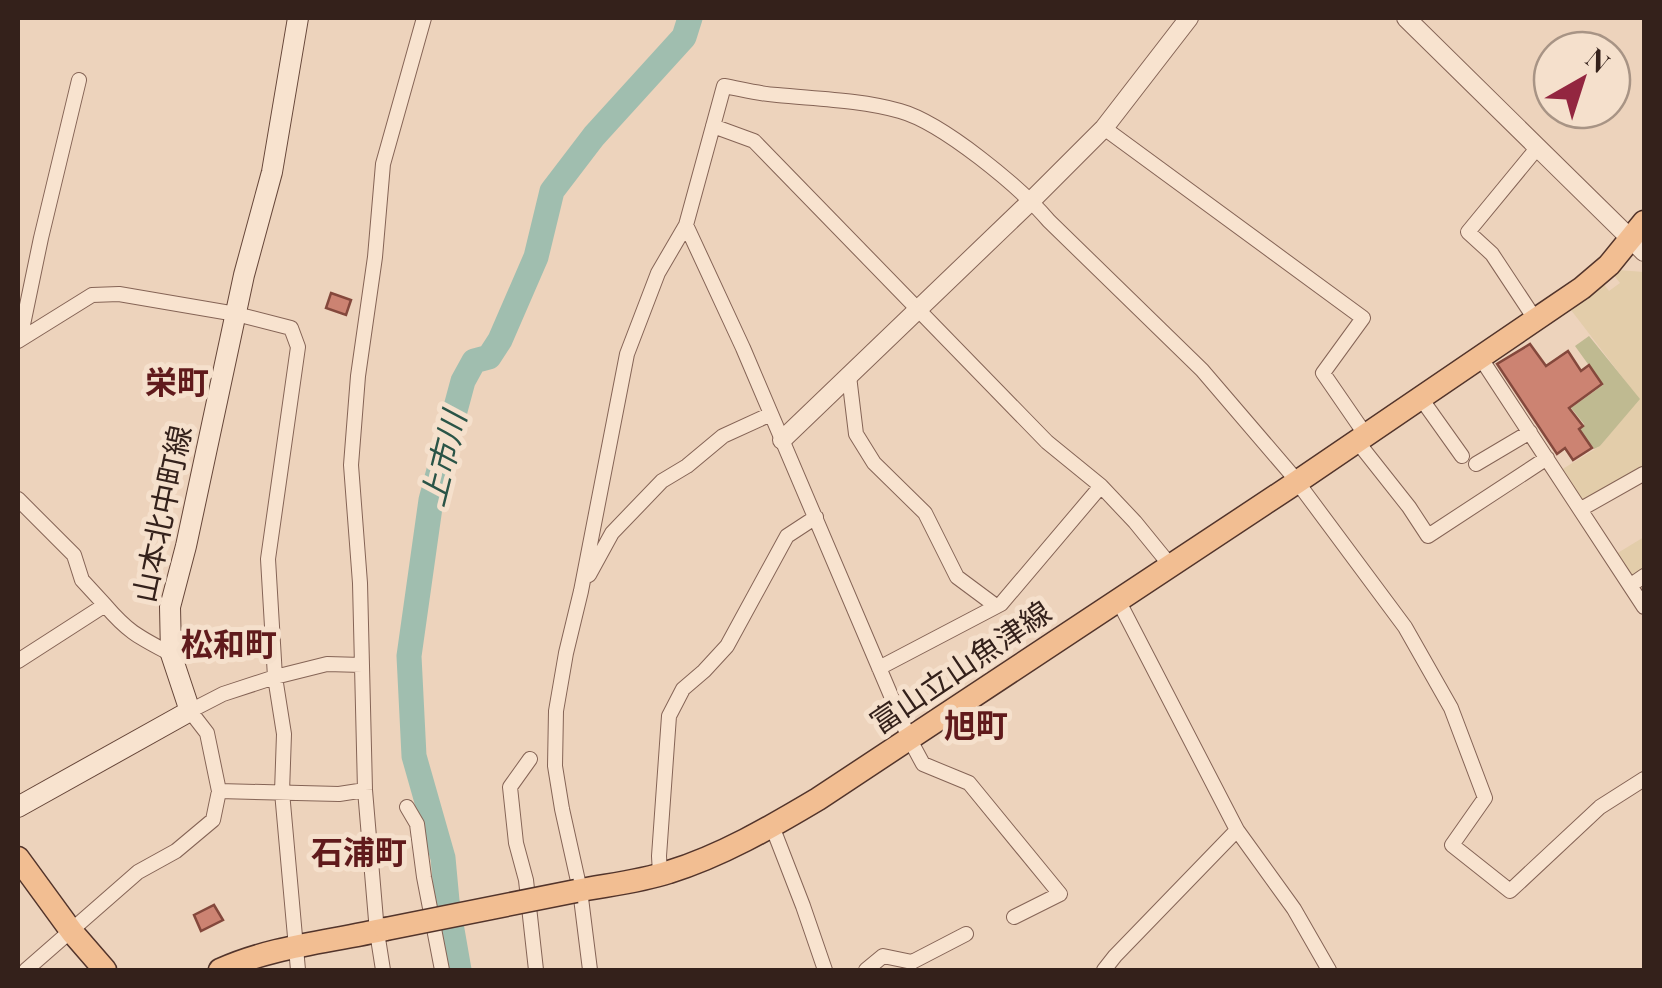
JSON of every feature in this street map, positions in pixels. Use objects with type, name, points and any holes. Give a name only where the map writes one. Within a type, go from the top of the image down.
[{"type":"main road","name":"山本北中町線","points":[[190,711],[171,654],[170,607],[244,275],[272,172],[298,18]]},
{"type":"main road","name":"富山立山魚津線","points":[[220,970],[294,946],[660,874],[704,860],[772,826],[818,800],[1297,482],[1582,288],[1640,238]]},
{"type":"main road","points":[[18,807],[190,711]]},
{"type":"main road","points":[[18,858],[105,970]]},
{"type":"street","points":[[383,970],[366,790],[360,582],[351,465],[383,164],[424,18]]},
{"type":"street","points":[[782,440],[1104,128],[1188,18]]},
{"type":"street","points":[[1406,18],[1538,147],[1640,238]]},
{"type":"street","points":[[19,340],[79,80]]},
{"type":"street","points":[[590,970],[556,766],[556,711],[627,354],[658,273],[686,224],[724,86],[902,111],[932,126],[964,146],[1032,201],[1202,370],[1297,482],[1405,628],[1451,708],[1485,798],[1452,845],[1510,891],[1600,807],[1644,779]]},
{"type":"street","points":[[713,126],[754,141],[1048,442],[1101,486],[1170,565]]},
{"type":"street","points":[[1104,128],[1363,318],[1324,373],[1360,437],[1428,536],[1547,458]]},
{"type":"street","points":[[1535,319],[1492,254],[1468,232],[1538,147]]},
{"type":"street","points":[[686,224],[923,764],[969,783],[1060,894],[1014,918]]},
{"type":"street","points":[[19,340],[92,295],[120,294],[292,328],[298,347],[268,559],[275,677],[284,734],[282,792],[298,970]]},
{"type":"street","points":[[1480,357],[1580,509],[1638,581],[1644,607]]},
{"type":"street","points":[[848,376],[856,434],[874,463],[925,514],[957,577],[996,606]]},
{"type":"street","points":[[1420,396],[1469,460],[1530,432]]},
{"type":"street","points":[[581,591],[612,533],[662,481],[723,436],[772,414]]},
{"type":"street","points":[[1580,509],[1644,474]]},
{"type":"street","points":[[879,668],[1001,604],[1101,486]]},
{"type":"street","points":[[18,499],[74,555],[82,580],[122,626],[171,654]]},
{"type":"street","points":[[660,874],[670,716],[683,689],[727,646],[787,536],[816,518]]},
{"type":"street","points":[[1118,600],[1237,830],[1294,909],[1329,970]]},
{"type":"street","points":[[18,662],[106,605]]},
{"type":"street","points":[[26,970],[138,872],[176,852],[213,820],[219,791],[208,733],[190,711],[223,694],[275,677],[326,664],[362,666]]},
{"type":"street","points":[[530,759],[510,787],[536,970]]},
{"type":"street","points":[[219,791],[339,794],[366,790]]},
{"type":"street","points":[[407,807],[418,824],[442,970]]},
{"type":"street","points":[[772,826],[803,906],[821,970]]},
{"type":"street","points":[[1104,970],[1237,830]]},
{"type":"street","points":[[866,970],[883,956],[912,962],[966,934]]},
{"type":"shaded area","points":[[1618,270],[1644,272],[1644,469],[1582,503],[1561,470],[1600,446],[1639,399],[1568,306],[1603,283],[1609,291],[1620,283],[1613,274]]},
{"type":"shaded area","points":[[1589,336],[1640,399],[1594,449],[1579,431],[1584,424],[1571,408],[1603,385],[1575,346]]},
{"type":"shaded area","points":[[1644,537],[1644,573],[1631,578],[1616,554]]},
{"type":"building","points":[[331,293],[351,300],[346,315],[326,308]]},
{"type":"building","points":[[1530,344],[1546,366],[1568,351],[1581,371],[1589,365],[1602,384],[1569,408],[1583,426],[1579,429],[1592,448],[1573,460],[1565,448],[1557,454],[1497,364]]},
{"type":"building","points":[[214,905],[223,920],[201,931],[194,915]]},
{"type":"waterway","name":"上市川","points":[[459,970],[443,858],[414,756],[409,656],[431,500],[463,381],[474,361],[489,357],[500,340],[536,257],[552,191],[594,136],[684,37],[690,18]]},
{"type":"district","name":"栄町","points":[[177,383]]},
{"type":"district","name":"松和町","points":[[229,645]]},
{"type":"district","name":"旭町","points":[[976,726]]},
{"type":"district","name":"石浦町","points":[[359,853]]}]
